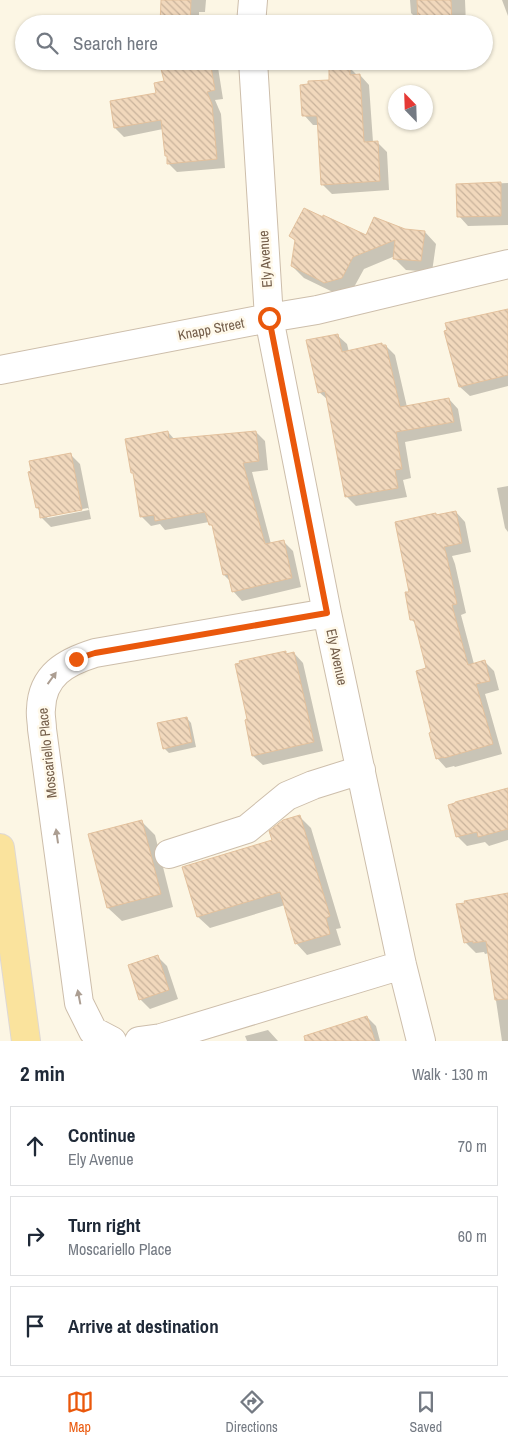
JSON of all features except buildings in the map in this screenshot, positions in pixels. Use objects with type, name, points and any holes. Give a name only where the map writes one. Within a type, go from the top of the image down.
[{"type":"main road","points":[[0,848],[26,1041]]},
{"type":"street","points":[[252,15],[253,0]]},
{"type":"street","name":"Ely Avenue","points":[[254,70],[269,318],[327,613],[402,965],[421,1041]]},
{"type":"street","name":"Knapp Street","points":[[0,370],[317,310],[508,264]]},
{"type":"street","name":"Moscariello Place","points":[[108,1039],[93,1031],[79,1003],[40,708],[50,678],[59,669],[76,659],[95,653],[327,613]]},
{"type":"street","points":[[169,854],[247,829],[287,796],[313,785],[361,770]]},
{"type":"street","points":[[139,1041],[161,1038],[402,965]]},
{"type":"route","points":[[76,659],[95,653],[327,613],[269,318]]}]
